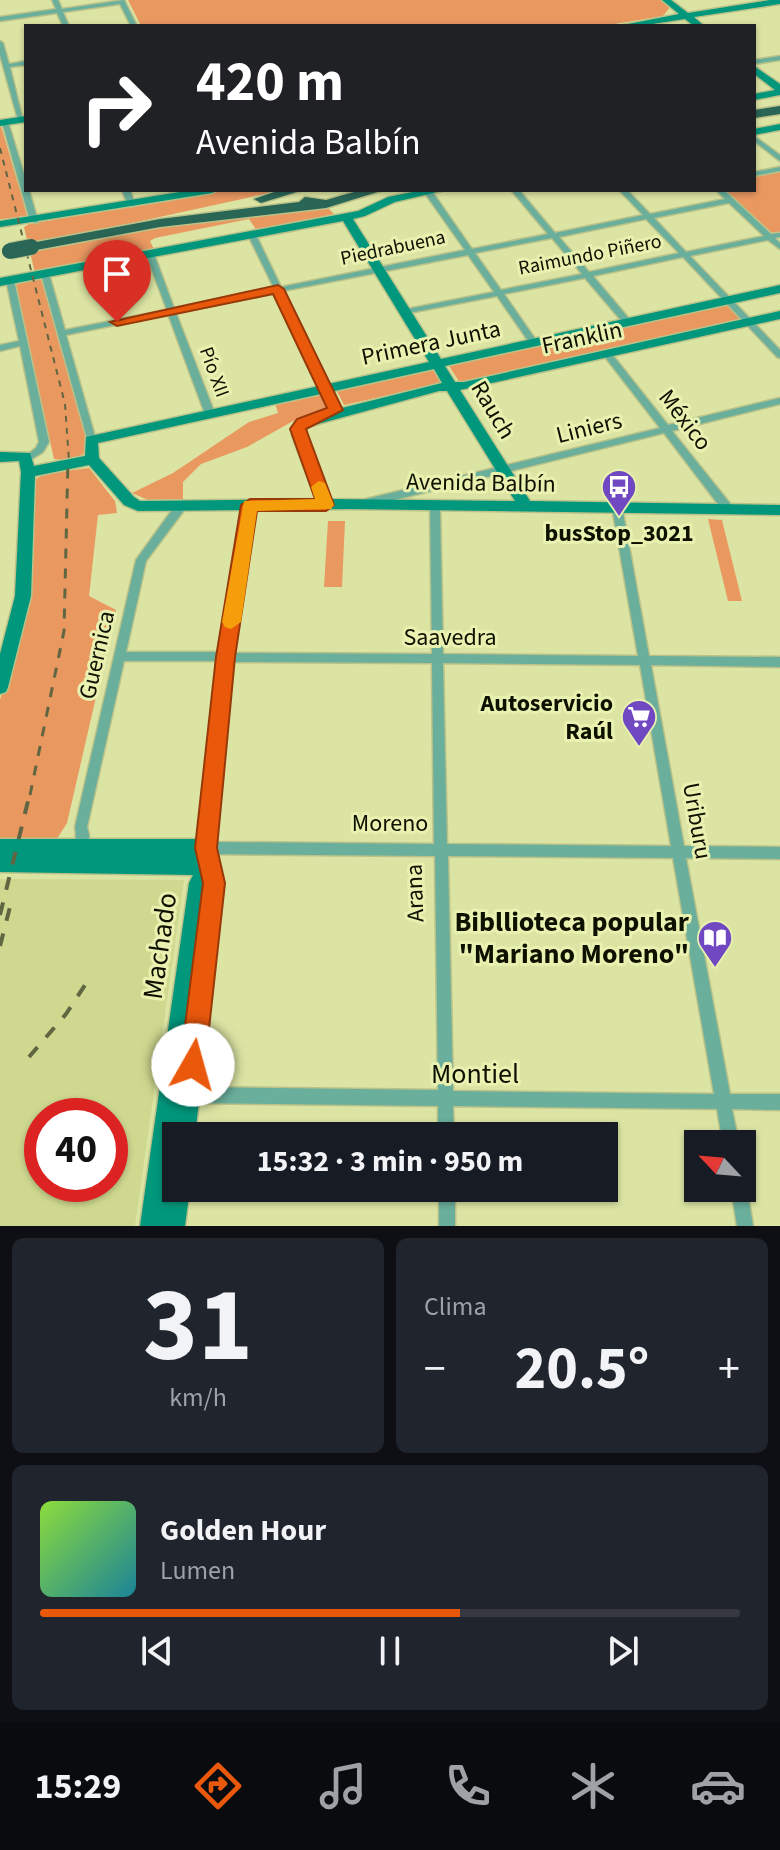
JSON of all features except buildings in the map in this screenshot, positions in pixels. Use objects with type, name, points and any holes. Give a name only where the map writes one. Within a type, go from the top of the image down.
[{"type":"highway","points":[[756,114],[780,110]]},
{"type":"highway","points":[[5,252],[160,223],[291,192]]},
{"type":"highway","points":[[299,192],[301,199],[338,210],[346,217]]},
{"type":"highway","points":[[160,223],[317,204],[359,194]]},
{"type":"highway","points":[[346,217],[345,208],[359,194]]},
{"type":"street","points":[[55,0],[65,24]]},
{"type":"street","points":[[666,0],[697,24]]},
{"type":"street","points":[[0,19],[121,1],[133,24]]},
{"type":"street","points":[[634,24],[780,1]]},
{"type":"street","points":[[0,43],[24,119],[3,122],[24,183]]},
{"type":"street","points":[[756,62],[780,58]]},
{"type":"street","points":[[6,66],[24,63]]},
{"type":"street","points":[[756,71],[780,91]]},
{"type":"street","points":[[756,97],[780,91]]},
{"type":"street","points":[[756,134],[780,127]]},
{"type":"street","points":[[756,137],[780,159]]},
{"type":"street","points":[[756,174],[780,169]]},
{"type":"street","points":[[27,192],[34,221]]},
{"type":"street","points":[[127,192],[131,204]]},
{"type":"street","points":[[0,224],[200,192]]},
{"type":"street","points":[[0,687],[23,596],[28,465],[44,442],[23,343],[5,281],[346,217],[392,199],[428,192],[534,343]]},
{"type":"street","points":[[517,192],[628,323]]},
{"type":"street","points":[[625,192],[780,355]]},
{"type":"street","points":[[722,192],[775,236],[780,247]]},
{"type":"street","name":"Piedrabuena","points":[[62,333],[550,233],[731,200]]},
{"type":"street","name":"Rauch","points":[[346,217],[382,269],[525,506]]},
{"type":"street","points":[[252,235],[336,410]]},
{"type":"street","name":"Raimundo Piñero","points":[[407,312],[775,236]]},
{"type":"street","name":"Pío XII","points":[[150,254],[210,414]]},
{"type":"street","points":[[0,457],[18,454],[28,465],[51,467],[87,460],[91,440],[45,274]]},
{"type":"street","name":"Primera Junta","points":[[91,440],[780,289]]},
{"type":"street","name":"Franklin","points":[[326,505],[299,435],[300,425],[336,410],[608,355],[780,315]]},
{"type":"street","points":[[0,348],[23,343]]},
{"type":"street","name":"México","points":[[608,355],[728,509]]},
{"type":"street","name":"Liniers","points":[[361,504],[780,401]]},
{"type":"street","name":"Avenida Balbín","points":[[87,460],[132,504],[780,510]]},
{"type":"street","name":"Machado","points":[[152,1226],[179,1096],[199,883],[207,857],[226,657],[250,505]]},
{"type":"street","name":"Arana","points":[[435,505],[438,849],[446,1122]]},
{"type":"street","name":"Guernica","points":[[74,853],[141,560],[181,506]]},
{"type":"street","name":"Uriburu","points":[[617,507],[728,1130]]},
{"type":"street","name":"Saavedra","points":[[120,656],[780,662]]},
{"type":"street","name":"Moreno","points":[[0,848],[207,857],[438,849],[780,853]]},
{"type":"street","name":"Moreno","points":[[0,863],[74,853]]},
{"type":"street","name":"Machado","points":[[179,1096],[182,1122]]},
{"type":"street","name":"Montiel","points":[[179,1096],[780,1102]]},
{"type":"street","points":[[173,1226],[176,1202]]},
{"type":"street","points":[[447,1202],[447,1226]]},
{"type":"street","points":[[741,1202],[745,1226]]},
{"type":"shaded area","points":[[128,0],[663,0],[671,6],[663,16],[614,24],[140,24]]},
{"type":"shaded area","points":[[1,126],[28,218],[0,219]]},
{"type":"shaded area","points":[[780,171],[780,232],[772,233],[727,192],[756,192],[756,177]]},
{"type":"shaded area","points":[[212,192],[274,192],[31,245],[297,209],[329,209],[334,214],[257,231],[249,219],[155,238],[150,241],[155,251],[35,273],[24,227]]},
{"type":"shaded area","points":[[39,277],[44,279],[87,441],[87,451],[71,459],[54,459],[15,285]]},
{"type":"shaded area","points":[[727,303],[742,319],[460,383],[449,366]]},
{"type":"shaded area","points":[[438,368],[447,382],[344,405],[337,391]]},
{"type":"shaded area","points":[[322,393],[329,404],[326,410],[295,420],[247,447],[201,464],[183,482],[183,499],[148,500],[132,493],[173,473],[249,422],[278,413],[275,403]]},
{"type":"shaded area","points":[[89,468],[115,501],[117,513],[98,515],[89,596],[116,610],[67,823],[55,842],[0,844],[0,700],[27,601],[36,479],[44,474]]},
{"type":"shaded area","points":[[708,519],[722,520],[742,601],[728,601]]},
{"type":"shaded area","points":[[328,521],[345,521],[342,587],[324,587]]},
{"type":"shaded area","points":[[0,879],[184,880],[135,1226],[0,1226]]},
{"type":"railway","points":[[0,148],[65,404],[69,461]]},
{"type":"railway","points":[[30,795],[64,631],[68,459]]},
{"type":"railway","points":[[0,915],[30,793]]},
{"type":"railway","points":[[0,946],[10,907]]},
{"type":"railway","points":[[29,1057],[66,1014],[89,979]]},
{"type":"slow traffic","points":[[231,622],[250,505],[326,505],[319,487]]},
{"type":"place","name":"busStop_3021","points":[[619,518]]},
{"type":"place","name":"Autoservicio Raúl","points":[[639,748]]},
{"type":"place","name":"Bibllioteca popular \"Mariano Moreno\"","points":[[715,969]]},
{"type":"route","points":[[117,322],[278,289],[336,410],[302,423],[298,429],[326,505],[250,505],[226,657],[206,848],[214,883],[193,1065]]}]
